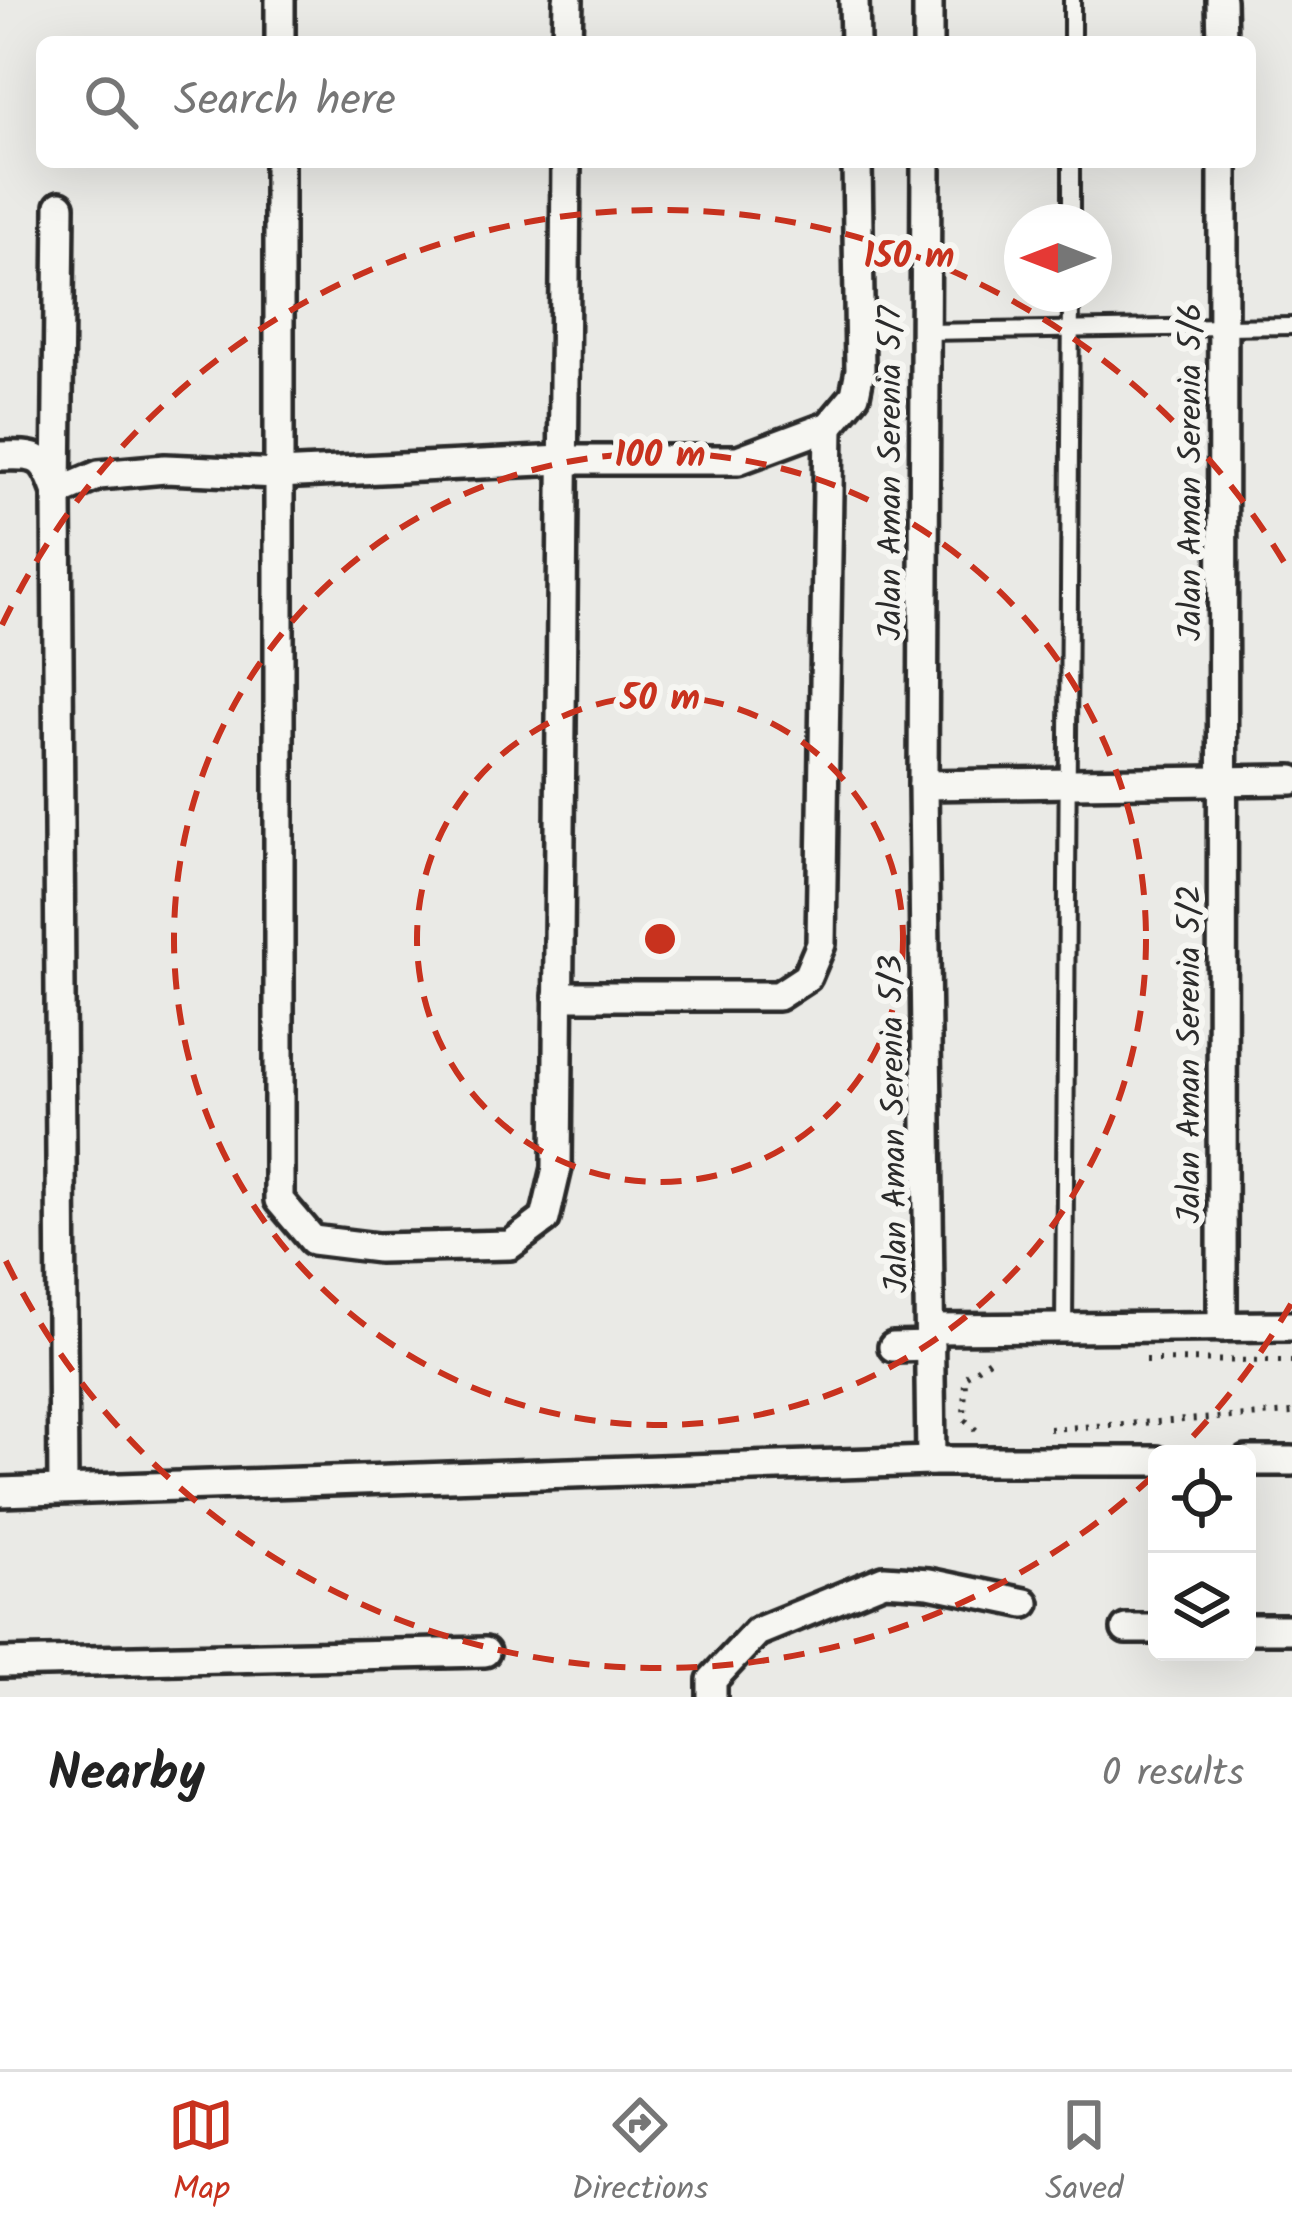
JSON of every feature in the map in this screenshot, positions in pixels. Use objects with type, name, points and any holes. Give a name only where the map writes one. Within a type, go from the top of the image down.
[{"type":"street","points":[[280,0],[280,36]]},
{"type":"street","points":[[568,0],[568,36]]},
{"type":"street","points":[[854,0],[855,36]]},
{"type":"street","points":[[928,0],[928,36]]},
{"type":"street","points":[[1221,0],[1222,36]]},
{"type":"street","points":[[279,168],[279,1200],[313,1240],[378,1248],[510,1245],[545,1219],[557,1168],[566,168]]},
{"type":"street","points":[[57,493],[99,475],[165,469],[278,474],[563,460],[738,460],[829,426],[854,395],[860,370],[857,168]]},
{"type":"street","name":"Jalan Aman Serenia 5/7","points":[[923,785],[926,168]]},
{"type":"street","name":"Jalan Aman Serenia 5/6","points":[[1223,168],[1225,781]]},
{"type":"street","points":[[59,206],[63,1489]]},
{"type":"street","points":[[558,996],[778,996],[807,977],[821,944],[829,426]]},
{"type":"street","points":[[0,456],[34,455],[48,466],[57,493]]},
{"type":"street","points":[[923,785],[1292,780]]},
{"type":"street","name":"Jalan Aman Serenia 5/2","points":[[1222,1327],[1225,781]]},
{"type":"street","name":"Jalan Aman Serenia 5/3","points":[[923,785],[931,1461]]},
{"type":"street","points":[[893,1347],[931,1338],[1064,1329],[1292,1326]]},
{"type":"street","points":[[0,1492],[931,1461],[1148,1461]]},
{"type":"street","points":[[1256,1461],[1292,1461]]},
{"type":"street","points":[[712,1697],[712,1681],[757,1632],[884,1580],[929,1583],[1025,1603]]},
{"type":"street","points":[[1126,1629],[1148,1629]]},
{"type":"street","points":[[1256,1629],[1292,1629]]},
{"type":"street","points":[[0,1663],[485,1652]]},
{"type":"lane","points":[[1072,0],[1072,36]]},
{"type":"lane","points":[[1071,168],[1071,204]]},
{"type":"lane","points":[[1064,1329],[1071,312]]},
{"type":"lane","points":[[925,332],[1292,326]]},
{"type":"path","points":[[989,1432],[974,1429],[964,1419],[963,1394],[965,1377],[991,1359]]},
{"type":"path","points":[[1130,1360],[1292,1361]]},
{"type":"path","points":[[1034,1430],[1292,1413]]}]
